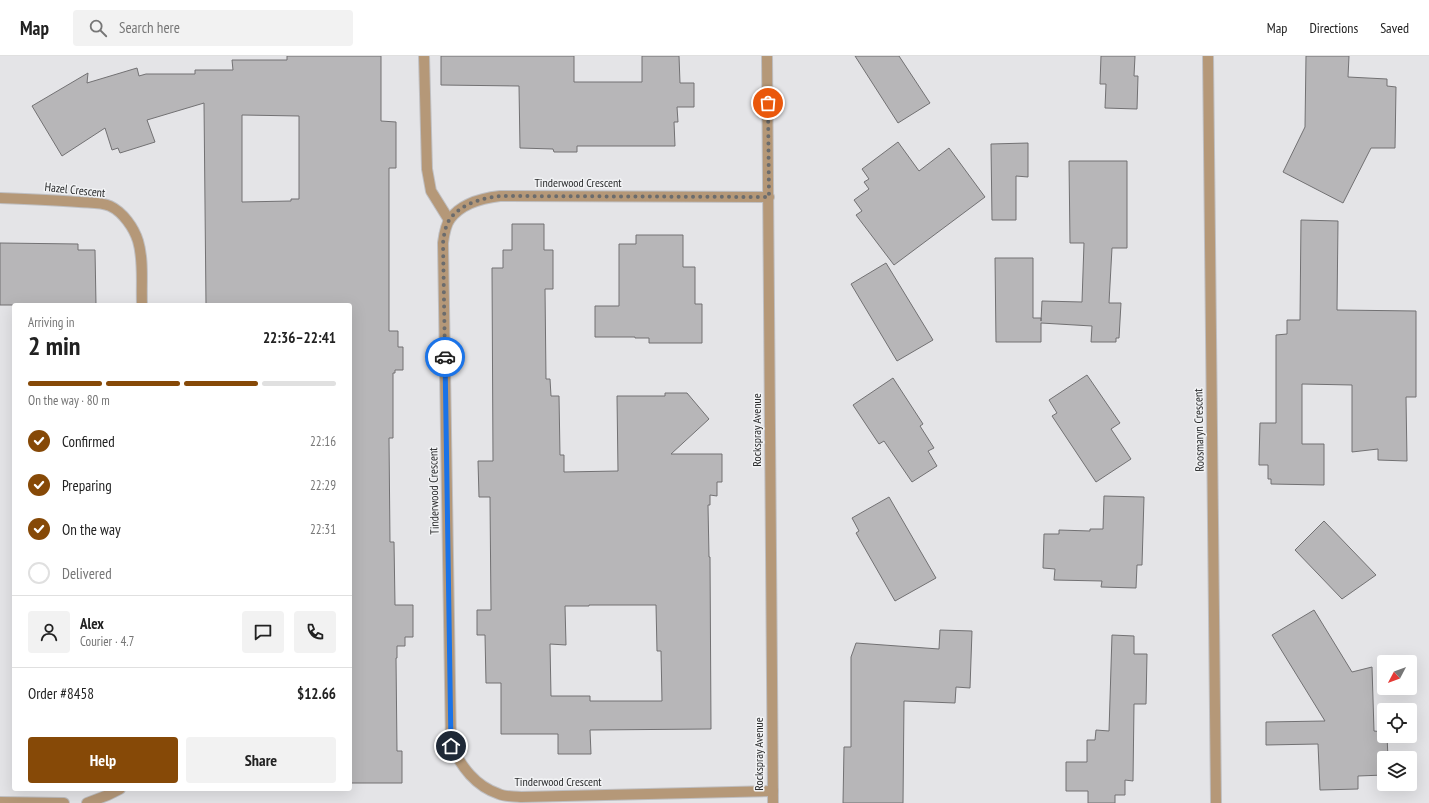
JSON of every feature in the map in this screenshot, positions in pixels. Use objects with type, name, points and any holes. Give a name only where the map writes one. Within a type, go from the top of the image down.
[{"type":"street","points":[[424,56],[427,169],[432,191],[449,220]]},
{"type":"street","name":"Rockspray Avenue","points":[[767,56],[773,803]]},
{"type":"street","name":"Roosmaryn Crescent","points":[[1208,56],[1216,803]]},
{"type":"street","name":"Tinderwood Crescent","points":[[769,197],[500,196],[485,198],[458,210],[449,220],[443,243],[451,746],[460,764],[470,776],[482,786],[499,795],[521,797],[773,791]]},
{"type":"street","name":"Hazel Crescent","points":[[0,198],[44,199],[110,206],[122,215],[133,229],[138,241],[141,255],[142,303]]},
{"type":"street","points":[[87,803],[116,791]]},
{"type":"street","points":[[0,802],[64,803]]},
{"type":"building","points":[[287,56],[381,56],[381,121],[396,122],[396,168],[389,168],[389,331],[398,331],[398,347],[403,347],[403,370],[395,370],[395,373],[393,373],[393,438],[389,438],[390,542],[394,542],[395,605],[413,605],[413,637],[405,637],[405,646],[397,646],[396,658],[397,751],[402,751],[402,783],[352,783],[352,303],[206,303],[204,103],[147,120],[155,142],[120,153],[118,148],[112,150],[105,128],[62,156],[32,106],[88,73],[87,83],[137,68],[139,76],[146,74],[195,74],[195,70],[233,70],[232,60],[287,60]],"holes":[[[242,115],[299,116],[299,199],[291,199],[291,201],[242,202]]]},
{"type":"building","points":[[441,56],[574,56],[574,82],[642,82],[642,56],[679,56],[680,83],[694,83],[694,107],[677,107],[678,122],[674,122],[675,146],[577,146],[577,152],[554,152],[553,149],[520,148],[519,86],[441,85]]},
{"type":"building","points":[[855,56],[899,56],[930,103],[898,123]]},
{"type":"building","points":[[1101,56],[1135,56],[1134,76],[1138,76],[1137,109],[1105,108],[1106,84],[1100,84]]},
{"type":"building","points":[[1306,56],[1349,56],[1348,77],[1387,79],[1387,86],[1396,87],[1395,148],[1371,148],[1343,203],[1283,172],[1305,127]]},
{"type":"building","points":[[898,142],[919,171],[949,148],[985,197],[894,265],[856,215],[862,211],[854,200],[869,189],[864,182],[869,179],[862,169]]},
{"type":"building","points":[[1028,143],[1028,177],[1016,176],[1016,220],[992,220],[991,144]]},
{"type":"building","points":[[1069,161],[1127,161],[1127,248],[1112,248],[1109,303],[1121,303],[1119,338],[1116,338],[1116,342],[1091,342],[1092,326],[1041,323],[1041,342],[996,342],[995,258],[1033,258],[1033,318],[1041,318],[1041,321],[1042,301],[1082,302],[1084,243],[1070,243]]},
{"type":"building","points":[[1301,220],[1338,221],[1337,310],[1416,311],[1416,397],[1406,397],[1407,461],[1378,460],[1378,449],[1352,452],[1352,385],[1302,384],[1302,444],[1324,444],[1324,485],[1271,484],[1271,479],[1268,479],[1268,465],[1259,465],[1260,423],[1276,423],[1276,335],[1287,334],[1287,320],[1300,320]]},
{"type":"building","points":[[512,224],[544,224],[544,250],[553,250],[553,289],[545,289],[546,379],[550,379],[551,396],[559,396],[560,455],[564,455],[564,472],[618,471],[617,396],[665,396],[665,393],[687,393],[709,419],[671,454],[722,454],[722,482],[717,482],[717,496],[710,495],[710,505],[708,505],[710,557],[711,729],[590,730],[591,754],[558,754],[558,734],[501,734],[501,683],[486,683],[485,635],[477,635],[477,610],[491,610],[490,497],[479,497],[478,461],[493,461],[492,268],[503,268],[503,250],[512,250]],"holes":[[[656,605],[657,651],[661,651],[662,701],[590,701],[590,696],[551,696],[550,644],[566,645],[565,606]]]},
{"type":"building","points":[[636,235],[683,235],[683,267],[695,267],[695,304],[702,304],[702,343],[649,343],[649,338],[595,337],[595,306],[619,306],[619,244],[636,244]]},
{"type":"building","points":[[0,243],[78,244],[78,250],[95,250],[96,303],[12,303],[12,305],[0,305]]},
{"type":"building","points":[[886,263],[933,340],[897,361],[851,284]]},
{"type":"building","points":[[1087,375],[1120,423],[1111,429],[1131,459],[1096,482],[1052,416],[1057,413],[1049,400]]},
{"type":"building","points":[[893,378],[923,424],[920,426],[934,448],[928,451],[937,466],[912,482],[884,441],[879,444],[853,405]]},
{"type":"building","points":[[1104,496],[1144,497],[1142,565],[1137,565],[1136,588],[1101,587],[1102,581],[1054,580],[1055,569],[1043,568],[1044,534],[1059,534],[1059,530],[1090,531],[1090,529],[1103,529]]},
{"type":"building","points":[[889,497],[936,578],[895,601],[856,533],[859,531],[852,518]]},
{"type":"building","points":[[1324,521],[1376,575],[1342,599],[1295,550]]},
{"type":"building","points":[[1314,610],[1352,672],[1372,667],[1374,731],[1377,731],[1377,743],[1387,743],[1388,751],[1377,751],[1377,775],[1358,776],[1358,789],[1320,790],[1318,744],[1266,745],[1266,722],[1325,721],[1272,635]]},
{"type":"building","points":[[940,630],[972,631],[970,688],[956,687],[955,703],[904,701],[903,803],[843,803],[844,747],[851,747],[851,657],[856,643],[939,649]]},
{"type":"building","points":[[1112,635],[1134,636],[1134,654],[1147,654],[1146,704],[1134,704],[1133,781],[1125,780],[1125,795],[1115,795],[1115,803],[1088,803],[1088,791],[1066,791],[1066,762],[1087,762],[1087,740],[1095,740],[1096,730],[1109,731]]},
{"type":"way so far","points":[[445,357],[443,243],[449,220],[458,210],[485,198],[500,196],[769,197],[768,103]]},
{"type":"route","points":[[445,357],[451,746]]}]
